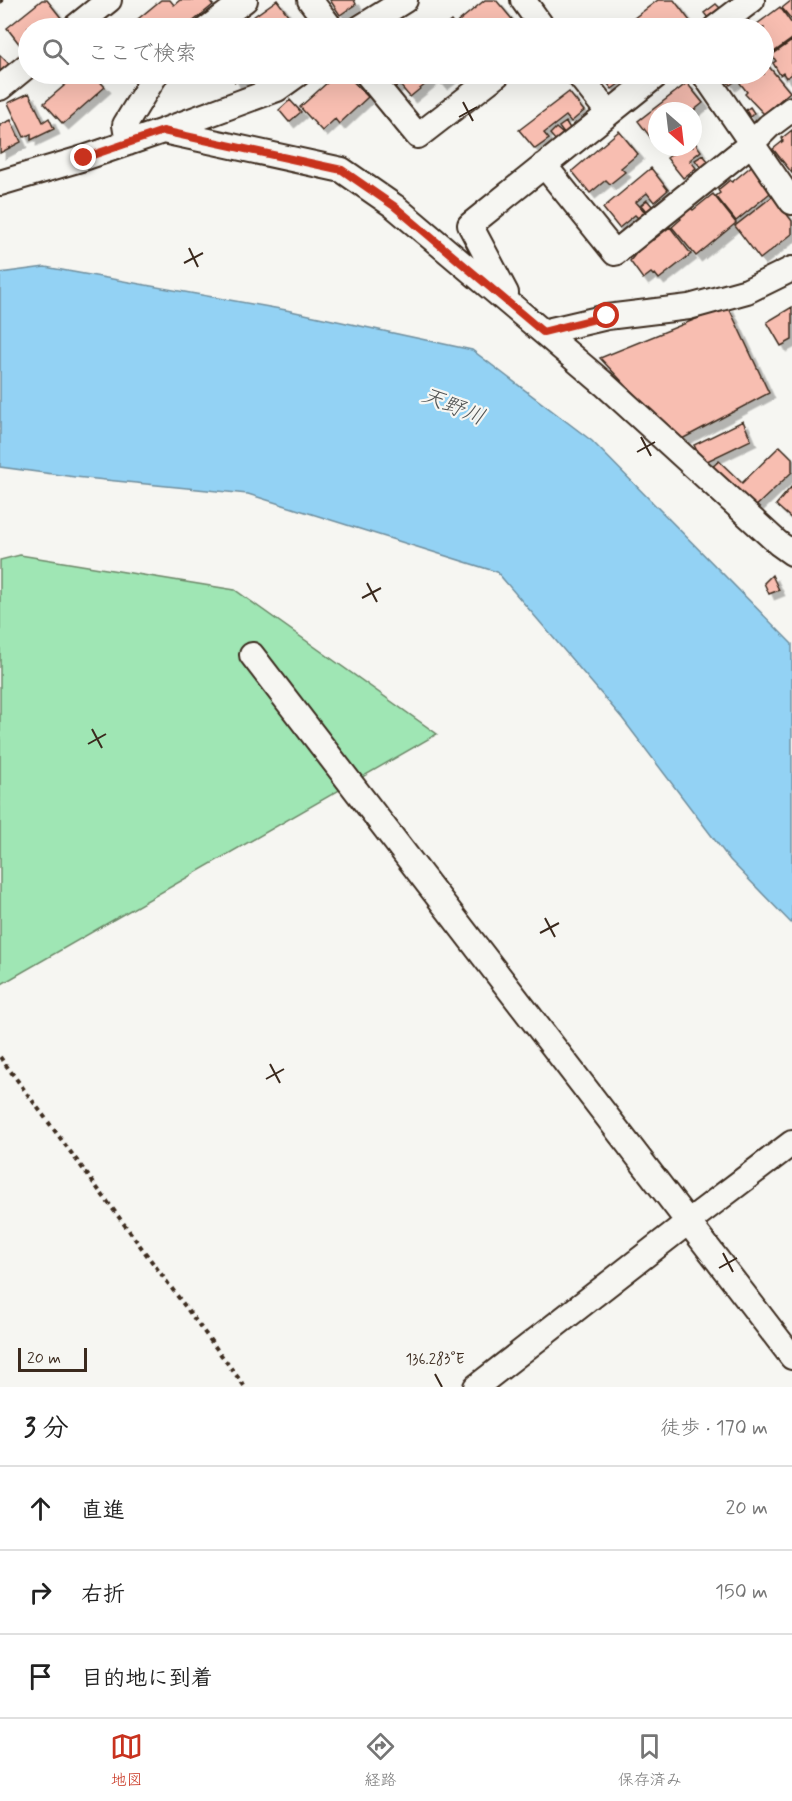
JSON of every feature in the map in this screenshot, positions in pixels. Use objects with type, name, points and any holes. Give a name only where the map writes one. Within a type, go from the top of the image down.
[{"type":"street","points":[[86,18],[109,0]]},
{"type":"street","points":[[221,18],[245,0]]},
{"type":"street","points":[[310,0],[324,18]]},
{"type":"street","points":[[376,18],[405,0]]},
{"type":"street","points":[[523,0],[536,18]]},
{"type":"street","points":[[728,18],[752,0]]},
{"type":"street","points":[[0,88],[18,73]]},
{"type":"street","points":[[128,143],[125,125],[150,84]]},
{"type":"street","points":[[0,183],[163,131],[277,90],[285,84]]},
{"type":"street","points":[[375,84],[418,136],[485,84]]},
{"type":"street","points":[[586,84],[608,112]]},
{"type":"street","points":[[512,305],[470,225],[645,84]]},
{"type":"street","points":[[711,84],[792,202]]},
{"type":"street","points":[[544,165],[615,253],[792,109]]},
{"type":"street","points":[[163,131],[342,170],[394,206],[512,305],[604,384],[778,543],[792,553]]},
{"type":"street","points":[[543,332],[607,316],[689,307],[747,291],[792,269]]},
{"type":"street","points":[[252,655],[792,1357]]},
{"type":"street","points":[[476,1387],[792,1143]]},
{"type":"path","points":[[0,1057],[245,1387]]},
{"type":"green space","points":[[20,555],[235,590],[437,734],[0,985],[0,560]]},
{"type":"water","name":"天野川","points":[[45,267],[286,310],[472,350],[592,441],[792,644],[792,924],[730,860],[622,718],[497,572],[248,494],[75,477],[0,467],[0,273]]},
{"type":"building","points":[[42,0],[47,0],[61,18],[20,18]]},
{"type":"building","points":[[161,0],[170,0],[174,5],[180,0],[209,0],[213,5],[197,18],[139,18]]},
{"type":"building","points":[[277,0],[290,18],[252,18]]},
{"type":"building","points":[[330,0],[354,0],[356,4],[340,15]]},
{"type":"building","points":[[485,0],[496,0],[511,18],[463,18]]},
{"type":"building","points":[[658,0],[674,0],[688,18],[634,18]]},
{"type":"building","points":[[792,0],[792,20],[782,8]]},
{"type":"building","points":[[716,4],[720,8],[708,18],[704,13]]},
{"type":"building","points":[[780,7],[792,24],[792,39],[774,52],[774,18],[765,18]]},
{"type":"building","points":[[18,19],[18,42],[7,28]]},
{"type":"building","points":[[792,41],[792,74],[786,78],[783,73],[780,75],[774,65],[776,61],[774,54]]},
{"type":"building","points":[[0,55],[10,65],[0,74]]},
{"type":"building","points":[[774,73],[790,92],[764,114],[745,94],[747,92],[741,84],[774,84]]},
{"type":"building","points":[[66,84],[102,84],[105,87],[63,124],[44,103]]},
{"type":"building","points":[[326,84],[356,84],[368,97],[339,124],[335,119],[322,131],[300,107]]},
{"type":"building","points":[[389,84],[399,84],[393,89]]},
{"type":"building","points":[[399,84],[426,84],[410,97]]},
{"type":"building","points":[[608,84],[619,84],[612,89]]},
{"type":"building","points":[[688,84],[702,102],[662,102]]},
{"type":"building","points":[[569,92],[584,111],[571,122],[566,116],[544,133],[549,139],[535,149],[519,130]]},
{"type":"building","points":[[29,93],[43,122],[49,118],[54,129],[31,140],[31,134],[24,137],[8,103]]},
{"type":"building","points":[[290,100],[301,112],[289,122],[279,110]]},
{"type":"building","points":[[750,107],[754,113],[750,117],[746,110]]},
{"type":"building","points":[[648,113],[648,134],[638,121]]},
{"type":"building","points":[[11,120],[21,142],[0,153],[0,125]]},
{"type":"building","points":[[566,122],[571,130],[564,134],[559,127]]},
{"type":"building","points":[[556,128],[563,134],[556,141],[550,134]]},
{"type":"building","points":[[792,130],[792,173],[773,149]]},
{"type":"building","points":[[619,131],[638,154],[621,168],[625,172],[610,184],[606,180],[590,193],[572,171]]},
{"type":"building","points":[[670,156],[695,156],[690,160],[696,168],[683,178],[667,158]]},
{"type":"building","points":[[702,156],[709,162],[701,168],[695,160]]},
{"type":"building","points":[[754,164],[775,189],[736,221],[716,196],[720,193],[718,190]]},
{"type":"building","points":[[651,168],[668,190],[654,202],[647,193],[636,202],[645,212],[638,218],[635,215],[619,228],[603,208]]},
{"type":"building","points":[[713,194],[736,223],[696,256],[672,227],[681,219],[677,215],[689,206],[693,210]]},
{"type":"building","points":[[773,196],[792,221],[792,234],[760,259],[735,226]]},
{"type":"building","points":[[647,200],[653,207],[647,212],[641,205]]},
{"type":"building","points":[[670,227],[691,254],[659,279],[651,273],[643,279],[630,261],[638,251],[635,248],[650,237],[653,240]]},
{"type":"building","points":[[728,306],[769,393],[678,441],[600,358]]},
{"type":"building","points":[[792,307],[792,340],[781,346],[767,322]]},
{"type":"building","points":[[743,421],[751,440],[703,463],[694,445]]},
{"type":"building","points":[[780,446],[792,458],[792,472],[751,511],[710,469],[719,461],[742,483]]},
{"type":"building","points":[[792,486],[792,519],[776,505]]},
{"type":"building","points":[[772,575],[779,590],[769,594],[764,583]]},
{"type":"route","points":[[84,158],[163,131],[342,170],[394,206],[543,332],[607,316]]}]
